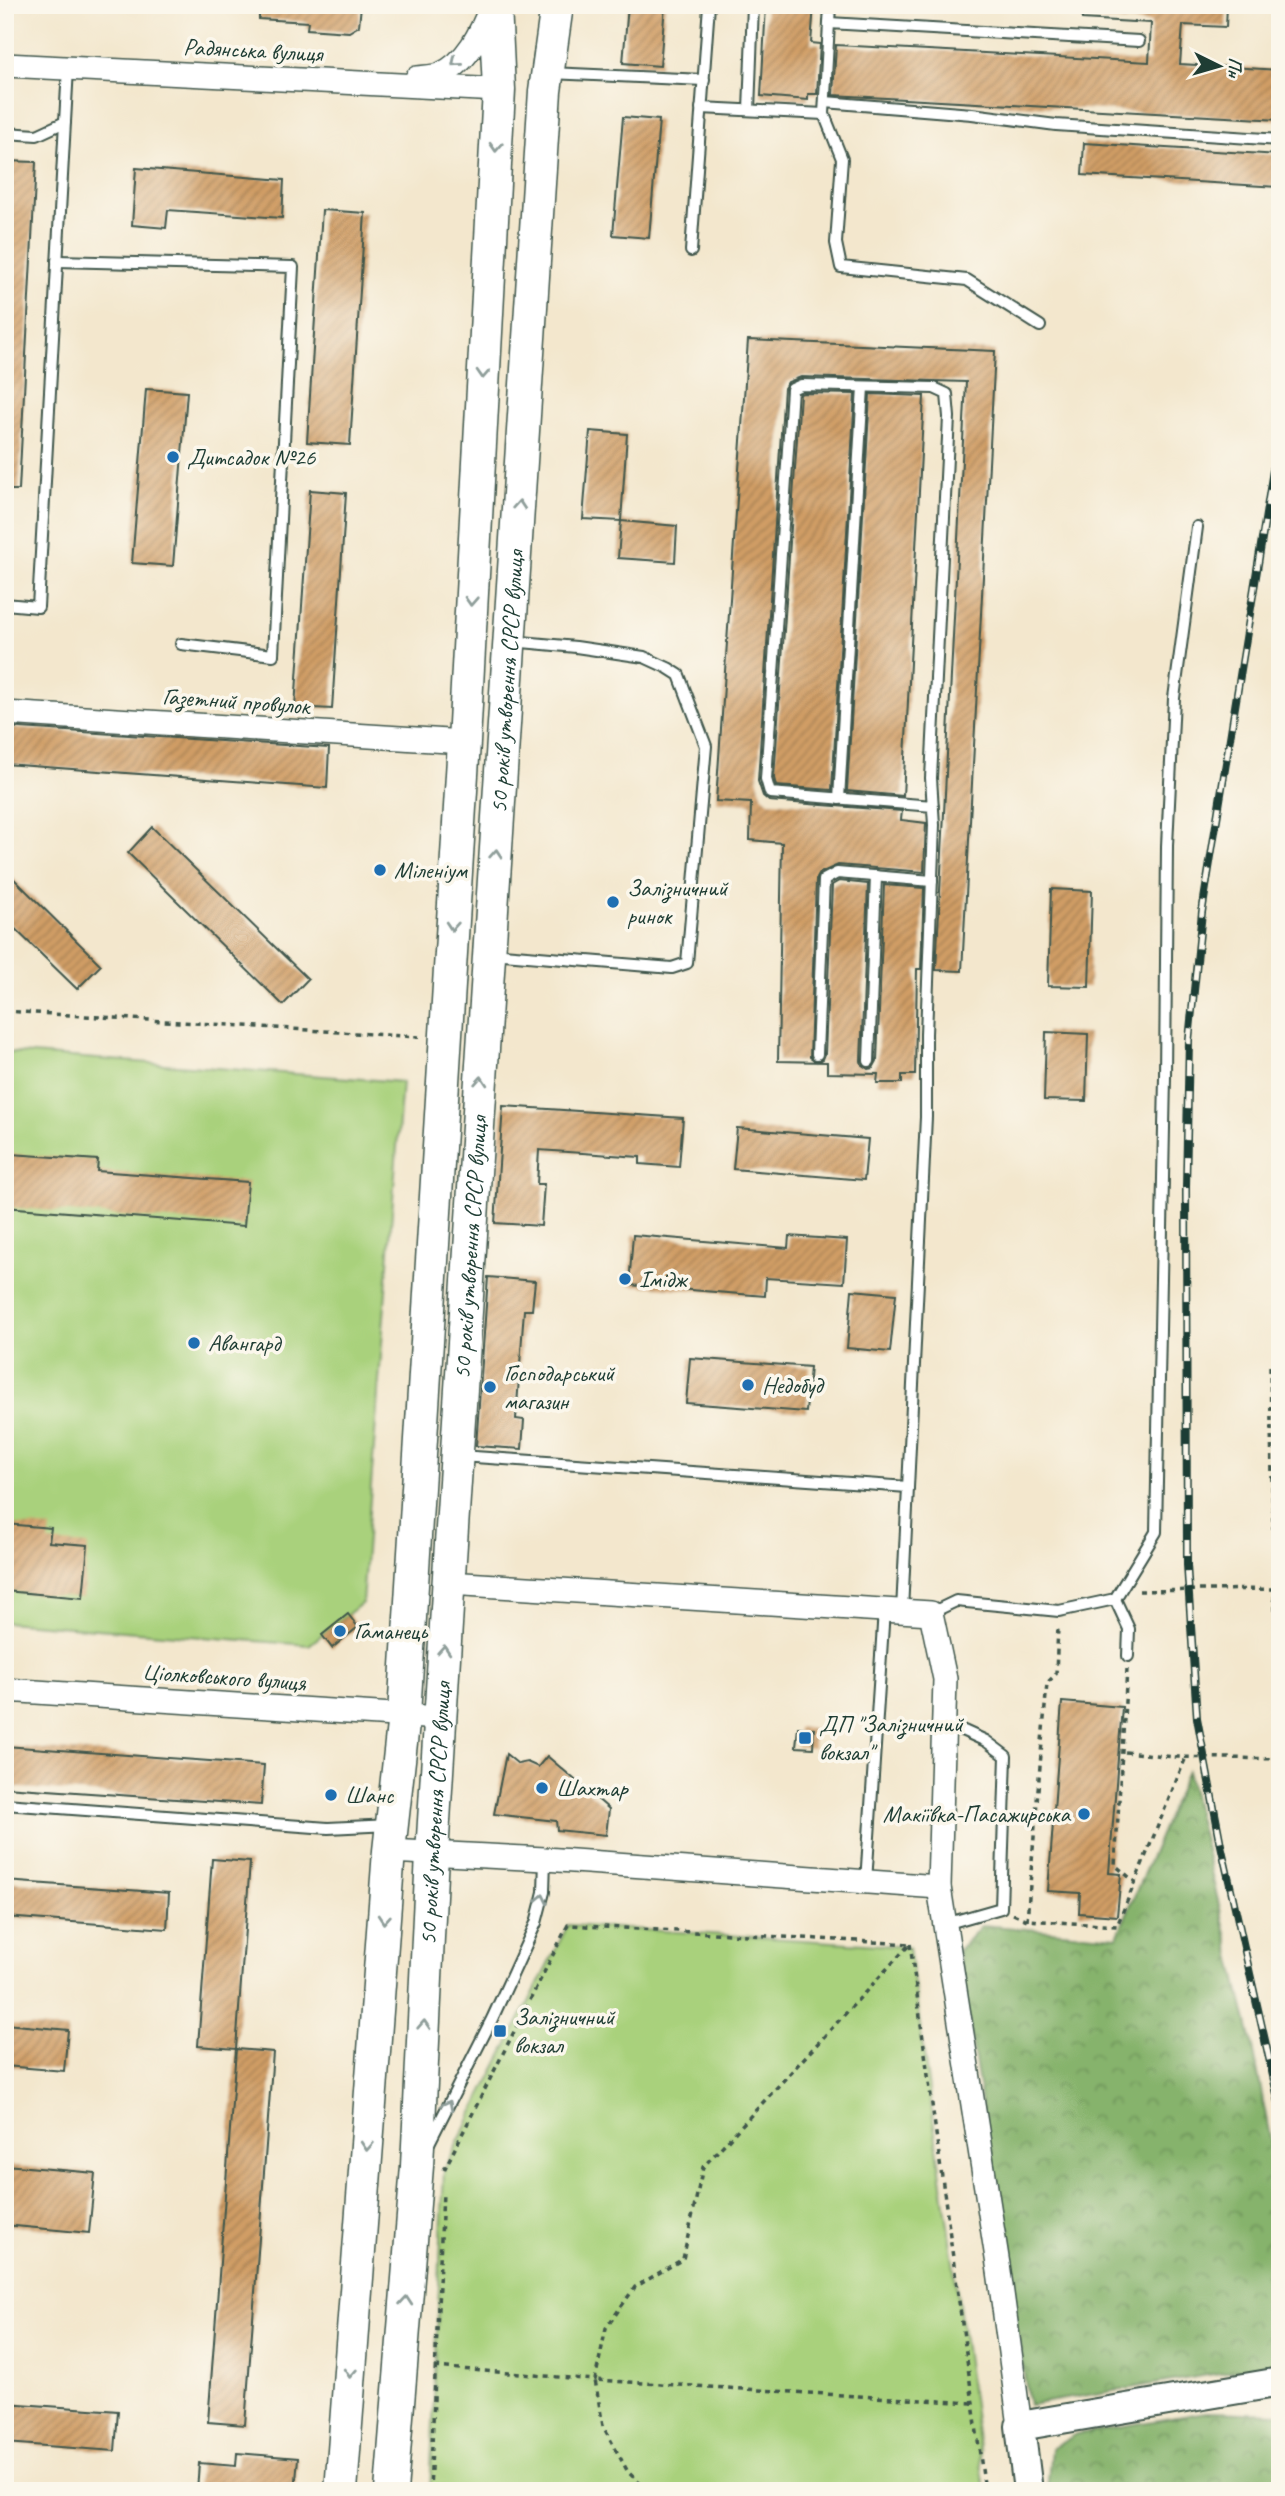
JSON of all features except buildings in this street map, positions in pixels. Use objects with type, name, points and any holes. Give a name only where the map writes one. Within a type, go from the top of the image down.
[{"type":"main road","name":"50 років утворення СРСР вулиця","points":[[341,2491],[391,1838],[404,1715],[464,743],[499,90],[494,5]]},
{"type":"main road","name":"50 років утворення СРСР вулиця","points":[[391,2491],[431,2168],[432,1854],[546,82],[557,5]]},
{"type":"main road","points":[[499,90],[546,82]]},
{"type":"street","points":[[388,83],[440,75],[462,59],[482,30],[494,5]]},
{"type":"street","name":"Радянська вулиця","points":[[5,65],[499,90]]},
{"type":"street","name":"Газетний провулок","points":[[5,713],[464,743]]},
{"type":"street","points":[[448,1583],[931,1613],[945,1679],[939,1887],[997,2258],[1028,2491]]},
{"type":"street","name":"Ціолковського вулиця","points":[[5,1690],[440,1718]]},
{"type":"street","points":[[391,1838],[432,1854],[545,1859],[939,1887]]},
{"type":"street","points":[[1020,2426],[1280,2382]]},
{"type":"lane","points":[[691,251],[709,5]]},
{"type":"lane","points":[[749,110],[753,5]]},
{"type":"lane","points":[[830,5],[824,114],[842,159],[836,243],[841,267],[967,279],[1040,326]]},
{"type":"lane","points":[[829,23],[1139,41]]},
{"type":"lane","points":[[5,604],[38,607],[68,68]]},
{"type":"lane","points":[[546,82],[704,80]]},
{"type":"lane","points":[[825,102],[972,114],[1056,125],[1280,140]]},
{"type":"lane","points":[[701,108],[824,114]]},
{"type":"lane","points":[[5,133],[37,135],[65,122]]},
{"type":"lane","points":[[57,261],[293,267],[273,654],[181,644]]},
{"type":"lane","points":[[866,1882],[908,1487],[926,1117],[926,1034],[932,881],[933,806],[931,778],[949,417],[947,394],[934,388],[801,386],[792,389],[766,779],[770,793],[933,806]]},
{"type":"lane","points":[[839,799],[863,387]]},
{"type":"lane","points":[[931,1613],[956,1601],[1059,1611],[1115,1599],[1156,1532],[1168,832],[1174,698],[1197,527]]},
{"type":"lane","points":[[489,953],[672,968],[687,964],[706,746],[679,675],[668,667],[644,657],[510,641]]},
{"type":"lane","points":[[817,1054],[824,880],[837,873],[932,881]]},
{"type":"lane","points":[[869,1061],[876,876]]},
{"type":"lane","points":[[457,1455],[908,1487]]},
{"type":"lane","points":[[1115,1599],[1129,1629],[1128,1656]]},
{"type":"lane","points":[[944,1722],[986,1741],[1006,1756],[1001,1908],[945,1924]]},
{"type":"lane","points":[[5,1804],[328,1828],[391,1838]]},
{"type":"lane","points":[[431,2168],[492,2020],[536,1923],[544,1892],[545,1859]]},
{"type":"path","points":[[5,1010],[444,1039]]},
{"type":"path","points":[[1270,1366],[1274,1590],[1280,1714]]},
{"type":"path","points":[[1137,1591],[1274,1590]]},
{"type":"path","points":[[1027,1920],[1047,1684],[1056,1674],[1059,1611]]},
{"type":"path","points":[[1128,1656],[1115,1866],[1135,1882]]},
{"type":"path","points":[[1124,1752],[1186,1757],[1280,1759]]},
{"type":"path","points":[[1001,1908],[1027,1920],[1117,1926],[1186,1757]]},
{"type":"path","points":[[431,2168],[568,1925],[910,1944]]},
{"type":"path","points":[[648,2491],[628,2473],[603,2426],[595,2380],[606,2328],[635,2287],[683,2259],[703,2167],[910,1944]]},
{"type":"path","points":[[910,1944],[985,2491]]},
{"type":"path","points":[[430,2491],[444,2183]]},
{"type":"path","points":[[435,2367],[595,2380],[973,2403]]},
{"type":"green space","name":"Авангард","points":[[5,1052],[402,1082],[362,1603],[309,1645],[5,1622]]},
{"type":"green space","points":[[1187,1771],[1253,2047],[1280,2191],[1280,2363],[1029,2405],[958,1951],[982,1925],[1117,1937]]},
{"type":"green space","points":[[568,1925],[909,1947],[985,2491],[430,2491],[444,2170]]},
{"type":"green space","points":[[1206,2412],[1280,2414],[1280,2491],[1047,2491],[1051,2449],[1077,2434]]},
{"type":"railway","points":[[1280,427],[1202,912],[1189,1040],[1186,1187],[1187,1565],[1197,1718],[1221,1845],[1280,2107]]},
{"type":"place","name":"Дитсадок №26","points":[[173,457]]},
{"type":"place","name":"Міленіум","points":[[380,870]]},
{"type":"place","name":"Залізничний ринок","points":[[613,902]]},
{"type":"place","name":"Імідж","points":[[625,1279]]},
{"type":"place","name":"Авангард","points":[[194,1343]]},
{"type":"place","name":"Недобуд","points":[[748,1385]]},
{"type":"place","name":"Господарський магазин","points":[[490,1387]]},
{"type":"place","name":"Гаманець","points":[[340,1631]]},
{"type":"place","name":"ДП \"Залізничний вокзал\"","points":[[805,1738]]},
{"type":"place","name":"Шахтар","points":[[542,1788]]},
{"type":"place","name":"Шанс","points":[[331,1795]]},
{"type":"place","name":"Макіївка-Пасажирська","points":[[1084,1814]]},
{"type":"place","name":"Залізничний вокзал","points":[[500,2031]]}]
